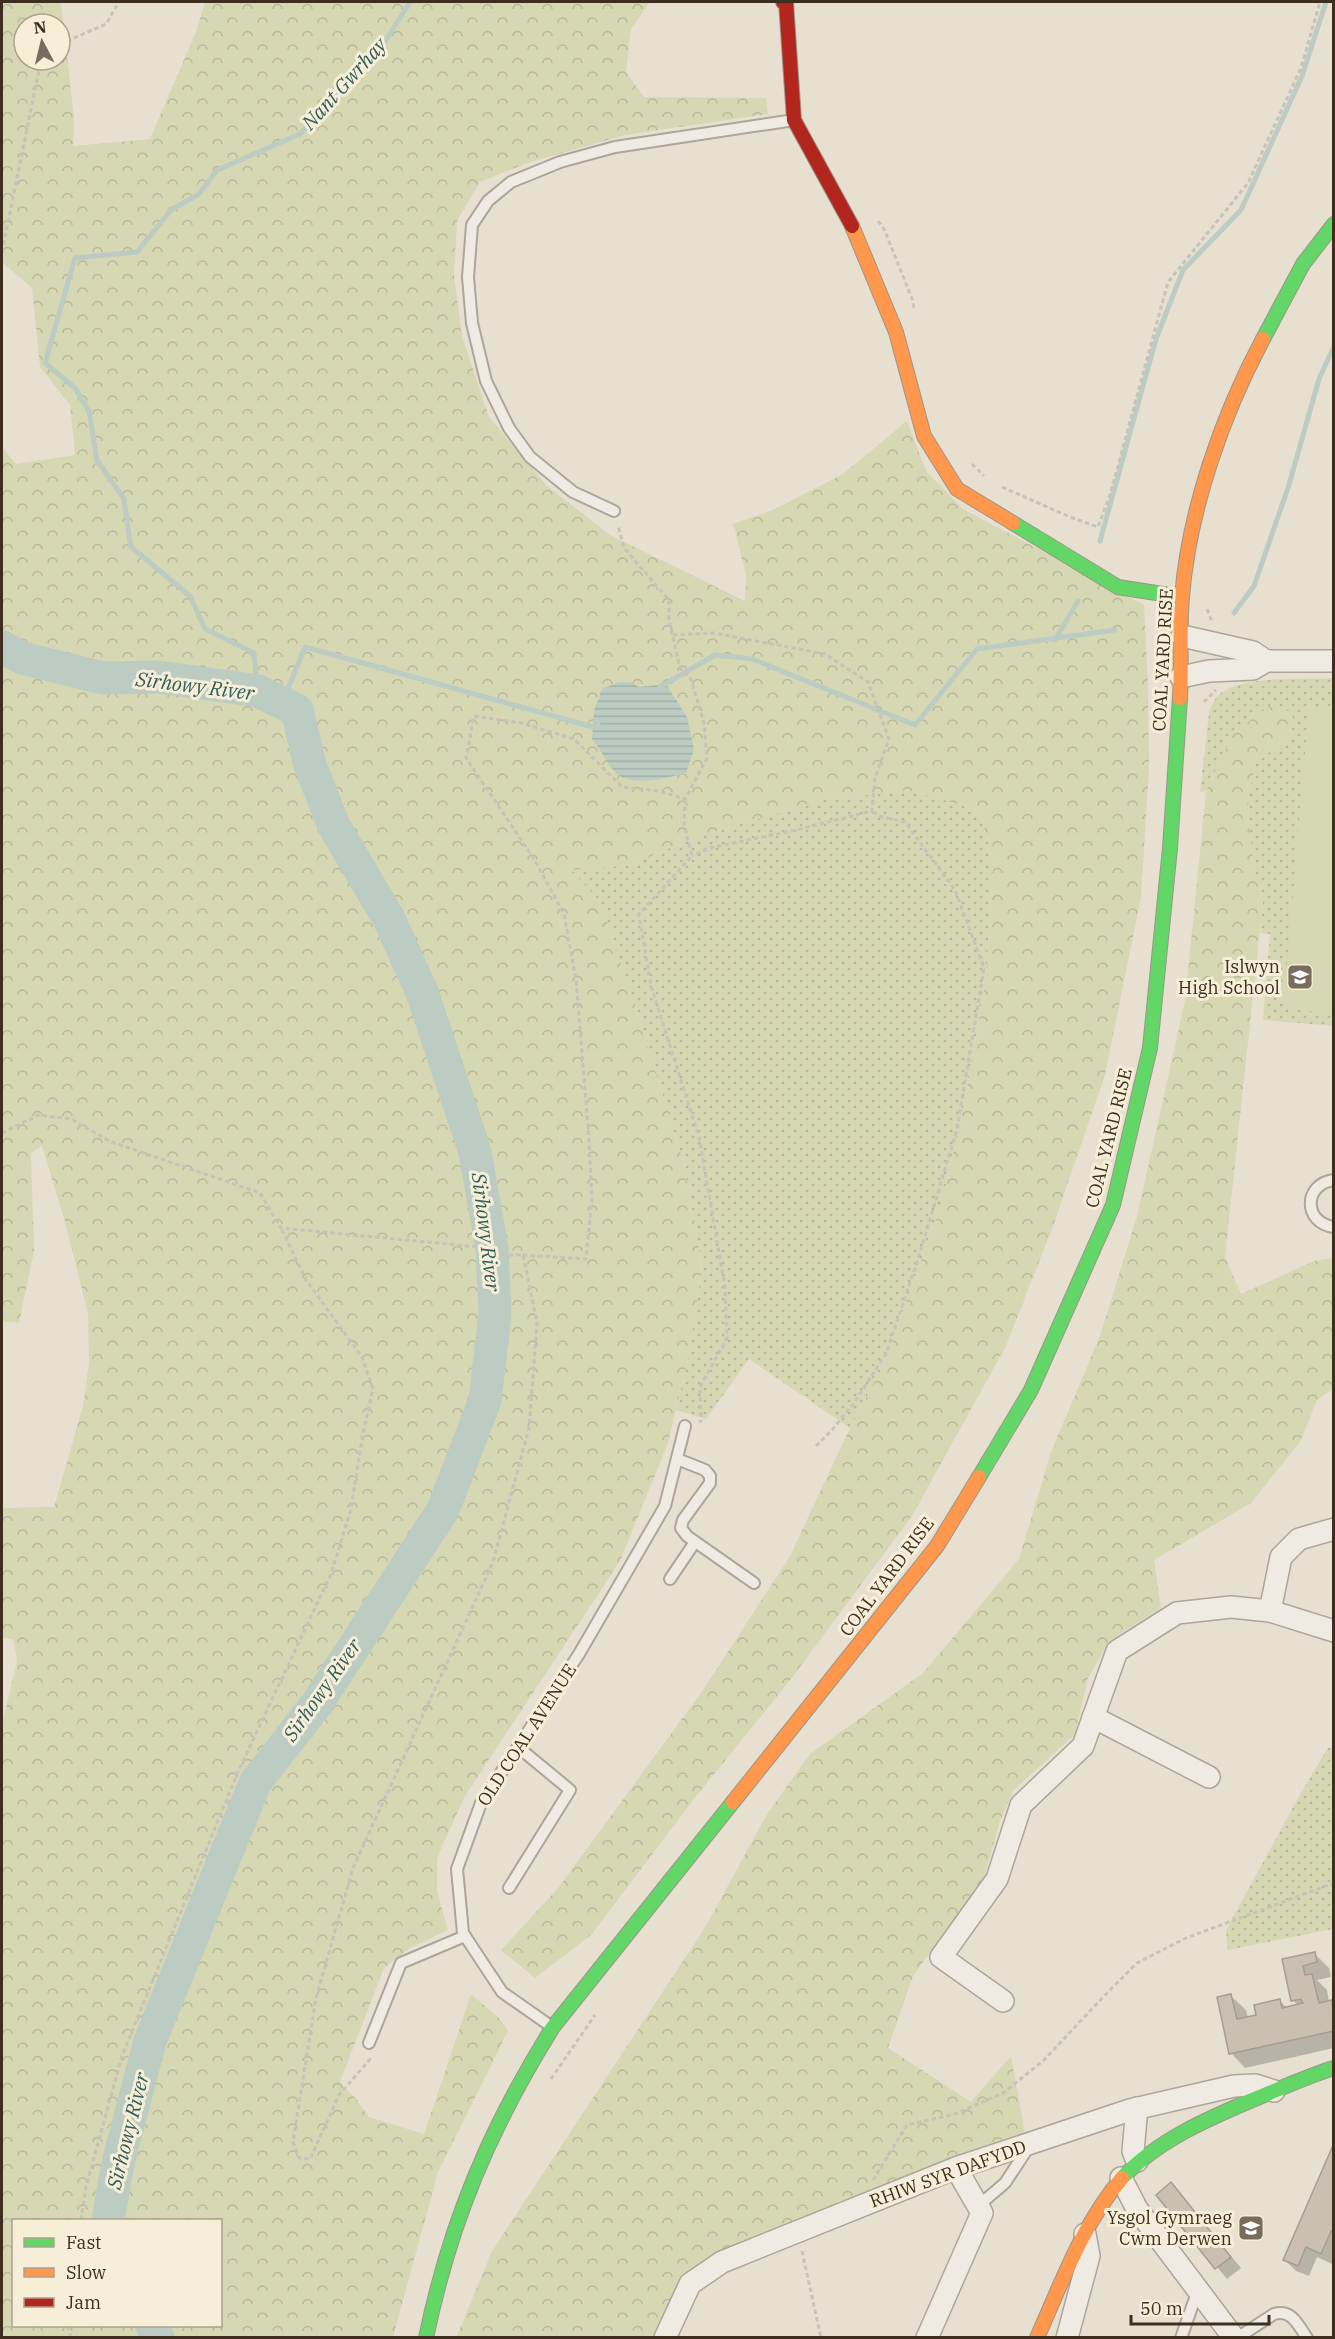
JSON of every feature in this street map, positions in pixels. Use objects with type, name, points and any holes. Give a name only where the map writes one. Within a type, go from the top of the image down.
[{"type":"main road","points":[[785,2],[794,120],[852,226],[896,332],[924,436],[957,489],[1118,587],[1182,597]]},
{"type":"main road","name":"COAL YARD RISE","points":[[426,2337],[441,2271],[476,2167],[524,2072],[553,2028],[937,1546],[1031,1390],[1113,1205],[1150,1048],[1170,848],[1181,677],[1182,597],[1193,523],[1215,452],[1243,376],[1303,264],[1334,224]]},
{"type":"main road","points":[[1037,2337],[1064,2275],[1095,2216],[1121,2178],[1137,2161],[1174,2139],[1274,2091],[1334,2068]]},
{"type":"street","points":[[1182,636],[1253,652],[1266,661]]},
{"type":"street","points":[[1181,677],[1209,671],[1253,669],[1266,661],[1334,661]]},
{"type":"street","points":[[1270,1611],[1281,1557],[1299,1539],[1334,1529]]},
{"type":"street","points":[[1003,2001],[941,1957],[997,1879],[1021,1805],[1083,1746],[1117,1651],[1177,1613],[1231,1607],[1270,1611],[1334,1631]]},
{"type":"street","points":[[1093,1717],[1209,1777]]},
{"type":"street","name":"RHIW SYR DAFYDD","points":[[665,2337],[690,2284],[722,2262],[956,2168],[1137,2108],[1234,2086],[1255,2085],[1274,2091]]},
{"type":"street","points":[[1137,2108],[1133,2151],[1137,2161]]},
{"type":"street","points":[[927,2337],[982,2213],[956,2168]]},
{"type":"street","points":[[1121,2178],[1137,2209],[1236,2337]]},
{"type":"street","points":[[1067,2337],[1087,2270],[1089,2256],[1085,2234]]},
{"type":"lane","points":[[615,511],[573,492],[531,457],[509,428],[486,381],[472,323],[468,277],[472,225],[488,201],[511,182],[560,162],[615,147],[794,120]]},
{"type":"lane","points":[[1334,1180],[1324,1182],[1317,1187],[1310,1201],[1314,1217],[1334,1227]]},
{"type":"lane","name":"OLD COAL AVENUE","points":[[553,2028],[502,1992],[463,1933],[457,1869],[481,1803],[579,1654],[665,1506],[685,1425]]},
{"type":"lane","points":[[677,1459],[705,1470],[710,1476],[710,1483],[683,1520],[681,1528],[695,1542],[754,1583]]},
{"type":"lane","points":[[670,1579],[695,1542]]},
{"type":"lane","points":[[509,1888],[570,1790],[518,1747]]},
{"type":"lane","points":[[369,2043],[401,1963],[465,1936]]},
{"type":"lane","points":[[978,2205],[1005,2183],[1032,2143]]},
{"type":"lane","points":[[1181,2337],[1198,2290]]},
{"type":"lane","points":[[1236,2337],[1281,2312],[1293,2318],[1307,2337]]},
{"type":"path","points":[[72,39],[106,24],[119,2]]},
{"type":"path","points":[[998,485],[1098,527],[1110,495],[1168,282],[1248,183],[1301,68],[1320,2]]},
{"type":"path","points":[[2,252],[39,72]]},
{"type":"path","points":[[871,214],[884,229],[913,301],[915,313]]},
{"type":"path","points":[[972,464],[988,480]]},
{"type":"path","points":[[615,511],[624,548],[669,600],[669,620],[680,668],[692,679],[704,723],[707,758],[685,799],[684,825],[692,856]]},
{"type":"path","points":[[1204,599],[1210,620],[1217,626]]},
{"type":"path","points":[[673,635],[714,633],[825,654],[868,682],[889,739],[875,778],[872,811]]},
{"type":"path","points":[[1203,708],[1204,700],[1222,685]]},
{"type":"path","points":[[281,1228],[478,1247],[510,1255],[586,1259],[592,1198],[583,1046],[576,980],[564,914],[534,859],[466,758],[474,716],[521,723],[574,739],[622,787],[659,791],[685,799]]},
{"type":"path","points":[[685,1425],[701,1421],[700,1387],[727,1338],[725,1287],[699,1137],[651,986],[639,914],[692,856],[709,848],[872,811],[879,816],[905,822],[955,890],[984,968],[957,1129],[918,1259],[886,1354],[854,1403],[816,1446]]},
{"type":"path","points":[[2,1133],[38,1115],[71,1119],[109,1141],[260,1193],[281,1228],[306,1280],[362,1357],[374,1389],[351,1509],[332,1574],[237,1774],[122,2056],[86,2187],[81,2219]]},
{"type":"path","points":[[369,2043],[372,2058],[339,2095],[310,2159],[299,2158],[293,2142],[316,1998],[353,1868],[493,1562],[529,1428],[537,1323],[523,1255]]},
{"type":"path","points":[[866,2204],[870,2183],[907,2125],[955,2114],[1003,2092],[1043,2061],[1137,1963],[1186,1938],[1334,1883]]},
{"type":"path","points":[[549,2082],[598,2011]]},
{"type":"path","points":[[798,2232],[821,2337]]},
{"type":"green space","points":[[2,2],[61,2],[62,12],[12,12],[12,72],[69,72],[74,117],[73,146],[150,139],[196,32],[205,2],[650,2],[631,29],[626,72],[644,97],[766,98],[768,114],[625,135],[527,163],[480,182],[457,221],[454,275],[462,336],[489,417],[546,485],[610,535],[745,601],[746,575],[733,524],[775,509],[843,474],[907,421],[926,471],[963,509],[1144,605],[1149,769],[1141,897],[1105,1075],[1052,1229],[1006,1346],[912,1516],[791,1679],[694,1799],[591,1935],[535,1978],[501,1950],[559,1887],[703,1690],[789,1558],[850,1428],[884,1364],[942,1202],[964,1105],[986,979],[993,865],[982,818],[962,805],[908,790],[823,800],[696,837],[630,865],[571,870],[600,901],[641,1024],[684,1164],[702,1267],[689,1354],[668,1443],[620,1561],[465,1796],[437,1858],[437,1891],[448,1930],[410,1948],[384,1968],[340,2082],[369,2117],[424,2134],[471,1994],[498,2017],[508,2031],[438,2172],[393,2337],[2,2337],[2,1725],[17,1661],[14,1640],[2,1637],[2,1508],[54,1507],[83,1406],[89,1363],[88,1313],[65,1222],[42,1146],[31,1153],[34,1251],[19,1323],[2,1321],[2,447],[16,464],[75,455],[70,405],[40,367],[32,288],[2,262]]},
{"type":"green space","points":[[1333,678],[1333,1026],[1263,1020],[1270,934],[1260,933],[1263,901],[1252,865],[1248,799],[1256,761],[1291,738],[1233,733],[1206,791],[1200,792],[1209,713],[1221,693],[1243,684],[1258,681]]},
{"type":"green space","points":[[1271,705],[1293,713],[1291,738],[1256,761],[1248,799],[1252,865],[1263,901],[1225,1257],[1241,1294],[1314,1261],[1333,1258],[1333,1389],[1317,1400],[1300,1442],[1251,1503],[1154,1560],[1161,1608],[1110,1640],[1088,1678],[1075,1734],[1013,1791],[1000,1821],[984,1878],[913,1976],[888,2048],[971,2102],[1011,2056],[1025,2134],[724,2251],[682,2275],[666,2316],[682,2337],[456,2338],[492,2251],[706,1926],[767,1814],[810,1754],[923,1673],[1019,1559],[1051,1452],[1100,1336],[1137,1216],[1185,1001],[1206,791],[1233,733]]},
{"type":"green space","points":[[1309,706],[1333,708],[1333,1013],[1283,1009]]},
{"type":"green space","points":[[908,790],[963,805],[982,818],[993,865],[986,979],[964,1105],[942,1202],[884,1364],[850,1428],[749,1359],[706,1419],[676,1410],[689,1354],[702,1267],[684,1164],[641,1024],[570,870],[630,865],[696,837],[823,800]]},
{"type":"green space","points":[[1333,1747],[1333,1929],[1228,1950],[1226,1930],[1302,1791],[1328,1748]]},
{"type":"shaded area","points":[[619,682],[630,682],[639,687],[666,684],[687,717],[694,749],[686,773],[641,781],[624,778],[611,767],[592,739],[594,711],[602,689]]},
{"type":"building","points":[[1315,1952],[1317,1962],[1303,1966],[1305,1975],[1312,1974],[1319,2003],[1332,2000],[1334,2031],[1229,2054],[1217,1997],[1231,1994],[1237,2019],[1256,2015],[1254,2005],[1280,1999],[1282,2008],[1303,2003],[1301,1999],[1291,2001],[1282,1959]]},
{"type":"building","points":[[1334,2143],[1334,2233],[1331,2231],[1321,2254],[1306,2247],[1298,2266],[1283,2260]]},
{"type":"building","points":[[1171,2182],[1231,2257],[1215,2269],[1156,2195]]},
{"type":"waterway","name":"Nant Gwrhay","points":[[258,691],[254,653],[205,629],[190,596],[131,547],[124,499],[97,460],[89,411],[75,388],[45,363],[75,258],[137,252],[171,210],[199,194],[217,170],[300,134],[383,45],[410,2]]},
{"type":"waterway","points":[[1100,541],[1156,339],[1183,270],[1241,210],[1302,76],[1326,2]]},
{"type":"waterway","points":[[1234,613],[1254,586],[1288,488],[1319,379],[1334,346]]},
{"type":"waterway","points":[[1055,640],[1078,601]]},
{"type":"waterway","points":[[660,687],[715,655],[752,659],[915,725],[977,649],[1115,630]]},
{"type":"waterway","name":"Sirhowy River","points":[[2,647],[22,658],[103,678],[159,677],[258,691],[297,710],[310,765],[334,826],[389,919],[422,992],[475,1152],[492,1248],[495,1314],[485,1400],[443,1510],[318,1702],[255,1783],[150,2041],[118,2163],[108,2219]]},
{"type":"waterway","points":[[282,703],[305,647],[593,727],[598,724]]},
{"type":"waterway","name":"Sirhowy River","points":[[152,2327],[158,2338]]},
{"type":"traffic: fast","points":[[1263,339],[1303,264],[1334,224]]},
{"type":"traffic: fast","points":[[1013,523],[1118,587],[1182,597]]},
{"type":"traffic: fast","points":[[979,1477],[1031,1390],[1113,1205],[1150,1048],[1170,848],[1180,698]]},
{"type":"traffic: fast","points":[[426,2338],[447,2255],[460,2215],[491,2139],[530,2065],[553,2027],[733,1802]]},
{"type":"traffic: fast","points":[[1122,2178],[1152,2152],[1185,2131],[1305,2078],[1334,2068]]},
{"type":"traffic: slow","points":[[852,226],[896,332],[924,436],[957,489],[1013,523]]},
{"type":"traffic: slow","points":[[1180,698],[1182,597],[1192,531],[1200,497],[1221,432],[1263,339]]},
{"type":"traffic: slow","points":[[733,1802],[937,1546],[979,1477]]},
{"type":"traffic: slow","points":[[1037,2338],[1084,2234],[1122,2178]]},
{"type":"traffic: jam","points":[[783,2],[786,2],[794,120],[852,226]]},
{"type":"place","name":"Islwyn High School","points":[[1300,977]]},
{"type":"place","name":"Ysgol Gymraeg Cwm Derwen","points":[[1251,2228]]}]
